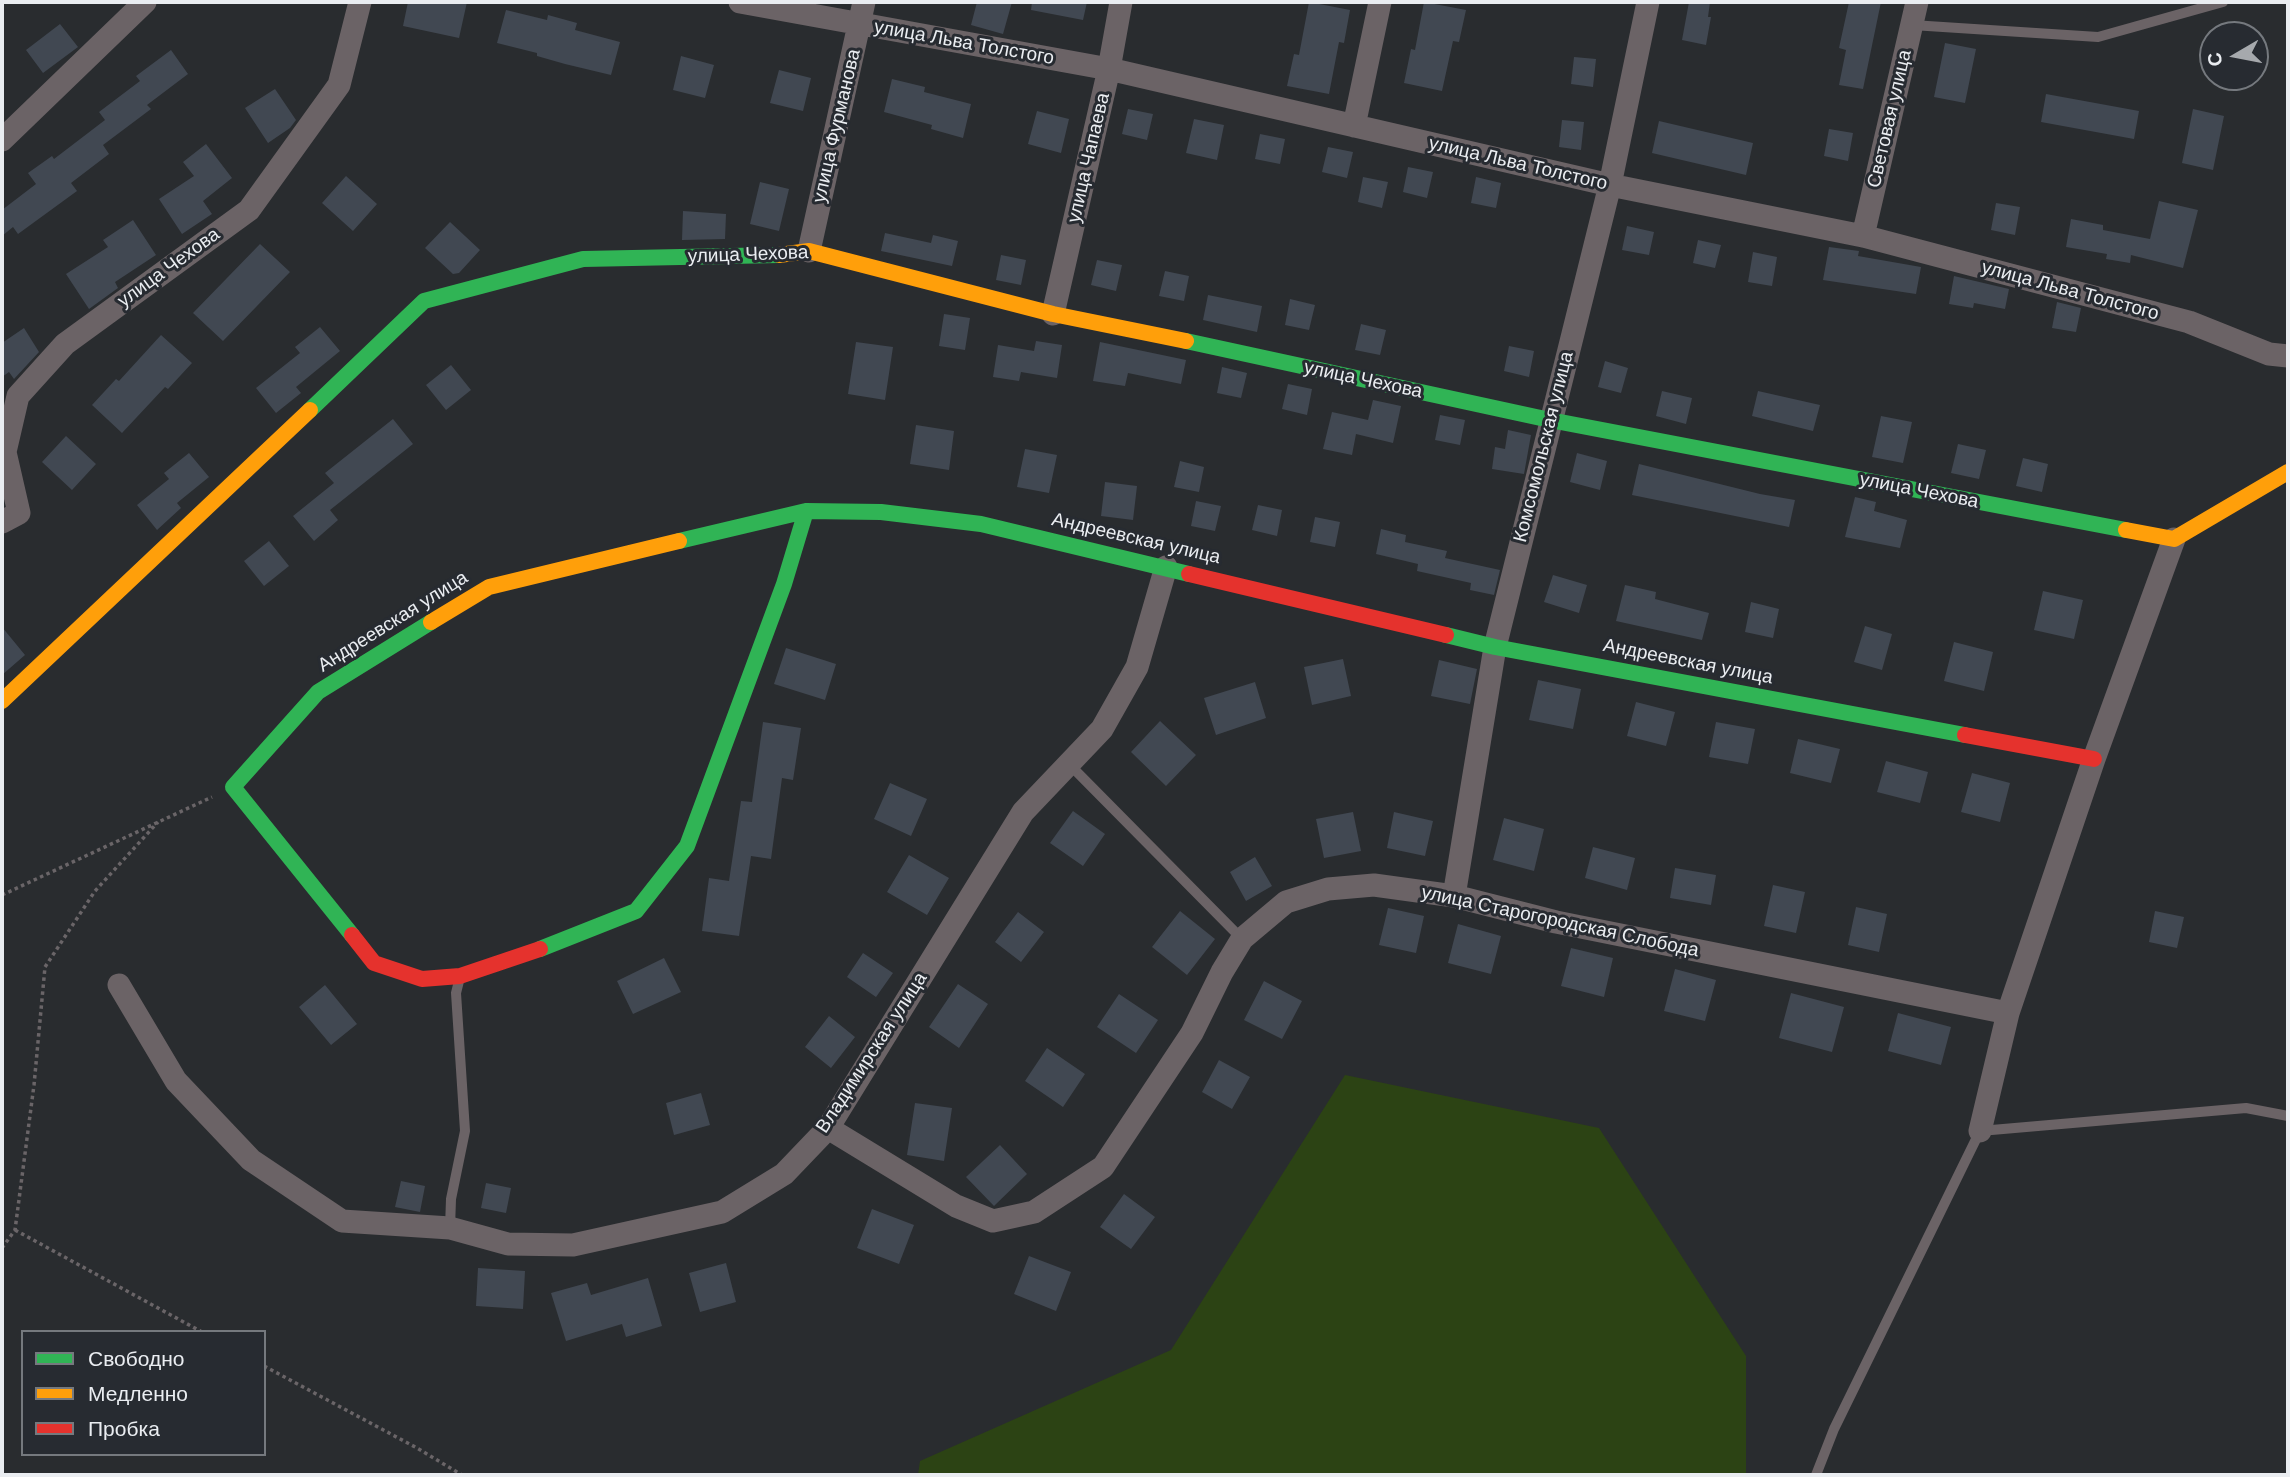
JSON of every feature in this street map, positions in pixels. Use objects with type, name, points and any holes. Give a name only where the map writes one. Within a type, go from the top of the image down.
[{"type":"street","points":[[2,140],[145,2]]},
{"type":"street","name":"улица Чехова","points":[[2,522],[19,513],[5,452],[18,396],[65,344],[249,210],[340,85],[360,2]]},
{"type":"street","name":"улица Льва Толстого","points":[[740,2],[862,13],[1610,185],[1863,236],[2189,322],[2269,354],[2288,356]]},
{"type":"street","name":"улица Чапаева","points":[[1053,314],[1109,69],[1121,2]]},
{"type":"street","points":[[1354,126],[1380,2]]},
{"type":"street","name":"Комсомольская улица","points":[[1454,895],[1495,647],[1610,185],[1648,2]]},
{"type":"street","name":"Световая улица","points":[[1863,236],[1917,2]]},
{"type":"street","name":"улица Фурманова","points":[[809,251],[862,13]]},
{"type":"street","name":"улица Чехова","points":[[2,701],[425,301],[583,259],[765,257],[809,251],[1053,314],[1550,420],[2174,539]]},
{"type":"street","points":[[1980,1131],[2008,1013],[2094,759],[2174,539],[2288,471]]},
{"type":"street","points":[[233,787],[374,963],[422,979],[460,975],[558,943],[636,911],[687,846],[783,584],[806,511]]},
{"type":"street","name":"Андреевская улица","points":[[233,787],[318,692],[489,587],[806,511],[881,512],[981,524],[1495,647],[2094,759]]},
{"type":"street","name":"Владимирская улица","points":[[119,985],[176,1081],[251,1160],[342,1221],[450,1228],[508,1244],[573,1245],[722,1212],[784,1174],[828,1128],[1023,812],[1102,729],[1138,667],[1166,567]]},
{"type":"street","name":"улица Старогородская Слобода","points":[[828,1128],[956,1206],[993,1221],[1034,1212],[1103,1167],[1192,1032],[1242,939],[1286,902],[1328,889],[1374,885],[1454,895],[1556,922],[2008,1013]]},
{"type":"lane","points":[[1913,25],[2098,37],[2223,2]]},
{"type":"lane","points":[[1068,763],[1242,939]]},
{"type":"lane","points":[[450,1228],[451,1199],[465,1131],[456,993],[460,975]]},
{"type":"lane","points":[[1816,1475],[1834,1429],[1980,1131],[2246,1108],[2288,1116]]},
{"type":"path","points":[[2,895],[233,787]]},
{"type":"path","points":[[2,1248],[15,1230],[34,1086],[45,967],[95,891],[158,822]]},
{"type":"path","points":[[15,1230],[198,1330]]},
{"type":"path","points":[[266,1367],[462,1475]]},
{"type":"green space","points":[[1345,1075],[1599,1128],[1746,1356],[1746,1475],[918,1475],[920,1461],[1171,1350]]},
{"type":"building","points":[[408,2],[467,2],[459,38],[403,26]]},
{"type":"building","points":[[977,2],[1012,2],[1003,34],[971,25]]},
{"type":"building","points":[[1032,2],[1087,2],[1083,20],[1031,10]]},
{"type":"building","points":[[1309,2],[1350,10],[1344,43],[1339,42],[1329,94],[1287,86],[1294,54],[1299,55]]},
{"type":"building","points":[[1424,2],[1466,10],[1459,42],[1453,41],[1442,91],[1404,83],[1411,49],[1415,50]]},
{"type":"building","points":[[1689,2],[1710,2],[1708,17],[1711,17],[1706,45],[1682,40]]},
{"type":"building","points":[[1849,2],[1881,2],[1863,89],[1839,85],[1846,50],[1839,48]]},
{"type":"building","points":[[506,10],[547,20],[548,15],[577,23],[575,30],[620,42],[611,75],[497,43]]},
{"type":"building","points":[[60,24],[78,47],[43,73],[26,50]]},
{"type":"building","points":[[1945,43],[1976,49],[1965,103],[1934,97]]},
{"type":"building","points":[[171,50],[188,74],[147,105],[151,109],[103,145],[109,154],[71,183],[77,191],[18,234],[13,227],[2,236],[2,210],[36,184],[28,173],[52,156],[54,159],[105,120],[99,112],[140,81],[136,76]]},
{"type":"building","points":[[681,56],[714,65],[705,98],[673,90]]},
{"type":"building","points":[[1574,57],[1596,59],[1593,87],[1571,84]]},
{"type":"building","points":[[779,70],[811,78],[803,111],[770,103]]},
{"type":"building","points":[[892,79],[925,87],[924,92],[971,104],[963,138],[931,129],[932,125],[884,112]]},
{"type":"building","points":[[275,89],[296,120],[290,128],[268,143],[245,108]]},
{"type":"building","points":[[2046,94],[2139,111],[2134,139],[2041,122]]},
{"type":"building","points":[[1128,109],[1153,114],[1147,140],[1122,134]]},
{"type":"building","points":[[2193,109],[2224,116],[2213,170],[2182,163]]},
{"type":"building","points":[[1037,111],[1069,119],[1061,153],[1028,144]]},
{"type":"building","points":[[1194,119],[1224,125],[1217,160],[1186,153]]},
{"type":"building","points":[[1562,120],[1584,122],[1581,150],[1559,147]]},
{"type":"building","points":[[1659,121],[1753,143],[1746,175],[1652,153]]},
{"type":"building","points":[[1829,129],[1853,133],[1848,161],[1824,156]]},
{"type":"building","points":[[1260,134],[1285,139],[1280,164],[1255,159]]},
{"type":"building","points":[[206,144],[232,178],[203,201],[212,214],[182,234],[159,199],[194,176],[183,162]]},
{"type":"building","points":[[1328,147],[1353,152],[1347,178],[1322,172]]},
{"type":"building","points":[[1408,167],[1433,172],[1427,198],[1403,192]]},
{"type":"building","points":[[346,176],[377,204],[353,231],[322,203]]},
{"type":"building","points":[[1363,177],[1388,182],[1382,208],[1358,202]]},
{"type":"building","points":[[1476,177],[1501,183],[1496,208],[1471,203]]},
{"type":"building","points":[[760,182],[789,189],[779,231],[750,224]]},
{"type":"building","points":[[2159,201],[2198,210],[2183,268],[2131,255],[2130,263],[2106,259],[2107,254],[2066,247],[2071,219],[2103,225],[2103,230],[2150,239]]},
{"type":"building","points":[[1996,203],[2020,207],[2015,235],[1991,230]]},
{"type":"building","points":[[683,211],[726,214],[725,239],[682,240]]},
{"type":"building","points":[[133,220],[156,255],[115,282],[118,288],[89,309],[66,274],[108,247],[103,240]]},
{"type":"building","points":[[450,222],[480,250],[459,273],[453,274],[425,248]]},
{"type":"building","points":[[1627,226],[1654,232],[1649,255],[1622,250]]},
{"type":"building","points":[[885,233],[931,243],[933,235],[958,241],[952,266],[881,251]]},
{"type":"building","points":[[1698,240],[1721,245],[1715,268],[1693,263]]},
{"type":"building","points":[[260,244],[290,272],[223,341],[193,313]]},
{"type":"building","points":[[1829,247],[1859,251],[1858,256],[1921,267],[1916,294],[1823,280]]},
{"type":"building","points":[[1753,252],[1777,257],[1772,286],[1748,282]]},
{"type":"building","points":[[1001,255],[1026,260],[1021,285],[996,280]]},
{"type":"building","points":[[1097,260],[1122,265],[1116,291],[1091,285]]},
{"type":"building","points":[[1165,271],[1189,276],[1184,301],[1159,296]]},
{"type":"building","points":[[1954,276],[2009,289],[2005,309],[1974,303],[1973,308],[1949,304]]},
{"type":"building","points":[[1208,295],[1262,306],[1257,332],[1203,320]]},
{"type":"building","points":[[1290,299],[1315,305],[1309,330],[1285,325]]},
{"type":"building","points":[[2057,302],[2081,308],[2076,332],[2052,328]]},
{"type":"building","points":[[944,314],[970,318],[965,350],[939,346]]},
{"type":"building","points":[[1361,324],[1386,330],[1380,355],[1355,350]]},
{"type":"building","points":[[320,327],[340,351],[296,387],[301,393],[276,413],[256,388],[300,353],[295,347]]},
{"type":"building","points":[[24,328],[39,352],[14,379],[9,372],[2,377],[2,343]]},
{"type":"building","points":[[161,335],[192,363],[168,389],[165,387],[122,433],[92,405],[116,379],[119,381]]},
{"type":"building","points":[[1036,341],[1062,345],[1057,378],[1021,372],[1019,381],[993,377],[998,345],[1034,351]]},
{"type":"building","points":[[856,342],[893,347],[885,400],[848,394]]},
{"type":"building","points":[[1100,342],[1186,360],[1181,384],[1128,373],[1125,386],[1093,381]]},
{"type":"building","points":[[1509,346],[1534,351],[1529,377],[1504,371]]},
{"type":"building","points":[[1605,361],[1628,368],[1621,393],[1598,387]]},
{"type":"building","points":[[451,365],[471,390],[446,410],[426,385]]},
{"type":"building","points":[[1222,367],[1247,373],[1241,398],[1217,393]]},
{"type":"building","points":[[1288,384],[1312,389],[1307,415],[1282,409]]},
{"type":"building","points":[[1662,391],[1692,398],[1686,424],[1656,416]]},
{"type":"building","points":[[1758,391],[1820,405],[1813,431],[1752,416]]},
{"type":"building","points":[[1373,400],[1401,406],[1393,443],[1356,434],[1352,455],[1323,449],[1332,412],[1368,420]]},
{"type":"building","points":[[1440,415],[1465,420],[1460,445],[1435,440]]},
{"type":"building","points":[[1881,416],[1912,422],[1903,463],[1872,457]]},
{"type":"building","points":[[393,419],[413,444],[330,510],[338,520],[314,541],[293,516],[334,483],[325,473]]},
{"type":"building","points":[[916,425],[954,431],[949,470],[910,464]]},
{"type":"building","points":[[1508,430],[1531,435],[1524,474],[1492,469],[1495,447],[1505,449]]},
{"type":"building","points":[[66,436],[96,464],[72,490],[42,462]]},
{"type":"building","points":[[1958,444],[1986,450],[1979,479],[1951,473]]},
{"type":"building","points":[[1025,449],[1057,455],[1049,493],[1017,487]]},
{"type":"building","points":[[189,453],[209,477],[177,503],[181,508],[157,530],[137,505],[169,479],[164,473]]},
{"type":"building","points":[[1577,453],[1607,461],[1600,490],[1570,482]]},
{"type":"building","points":[[2023,458],[2048,464],[2042,492],[2016,486]]},
{"type":"building","points":[[1180,461],[1204,467],[1199,492],[1174,487]]},
{"type":"building","points":[[1639,464],[1795,500],[1789,527],[1632,495]]},
{"type":"building","points":[[1105,482],[1137,486],[1133,520],[1101,516]]},
{"type":"building","points":[[1855,497],[1876,502],[1874,511],[1907,520],[1900,548],[1845,537]]},
{"type":"building","points":[[1196,501],[1221,506],[1215,531],[1191,526]]},
{"type":"building","points":[[1258,505],[1282,510],[1277,536],[1252,530]]},
{"type":"building","points":[[1315,517],[1340,522],[1335,547],[1310,542]]},
{"type":"building","points":[[1381,529],[1406,535],[1405,542],[1447,551],[1445,558],[1500,570],[1494,595],[1470,590],[1471,583],[1417,571],[1418,564],[1376,554]]},
{"type":"building","points":[[269,541],[289,566],[264,586],[244,561]]},
{"type":"building","points":[[1553,575],[1587,585],[1579,613],[1544,602]]},
{"type":"building","points":[[1625,585],[1656,592],[1655,599],[1709,613],[1702,640],[1616,621]]},
{"type":"building","points":[[2043,591],[2083,600],[2074,639],[2034,630]]},
{"type":"building","points":[[1751,602],[1779,609],[1773,638],[1745,632]]},
{"type":"building","points":[[1865,626],[1892,634],[1882,670],[1854,662]]},
{"type":"building","points":[[2,627],[25,655],[2,675]]},
{"type":"building","points":[[1954,642],[1993,652],[1984,691],[1944,681]]},
{"type":"building","points":[[786,648],[836,664],[825,700],[774,684]]},
{"type":"building","points":[[1343,659],[1351,696],[1312,705],[1304,667]]},
{"type":"building","points":[[1439,660],[1477,669],[1470,704],[1431,696]]},
{"type":"building","points":[[1538,680],[1581,689],[1573,729],[1529,720]]},
{"type":"building","points":[[1255,682],[1266,718],[1216,735],[1204,698]]},
{"type":"building","points":[[1636,702],[1675,712],[1666,746],[1627,736]]},
{"type":"building","points":[[1160,721],[1196,755],[1166,786],[1131,752]]},
{"type":"building","points":[[763,722],[801,728],[793,780],[782,778],[771,859],[751,856],[739,936],[702,931],[709,878],[729,881],[741,801],[752,802]]},
{"type":"building","points":[[1716,722],[1755,729],[1748,764],[1709,757]]},
{"type":"building","points":[[1798,739],[1840,749],[1831,783],[1790,773]]},
{"type":"building","points":[[1886,761],[1928,772],[1920,803],[1877,792]]},
{"type":"building","points":[[1972,773],[2010,783],[2000,822],[1961,812]]},
{"type":"building","points":[[890,783],[927,799],[911,836],[874,819]]},
{"type":"building","points":[[1073,811],[1105,834],[1083,866],[1050,843]]},
{"type":"building","points":[[1353,812],[1361,851],[1324,858],[1316,819]]},
{"type":"building","points":[[1394,812],[1433,821],[1425,856],[1387,848]]},
{"type":"building","points":[[1504,818],[1544,829],[1534,871],[1493,860]]},
{"type":"building","points":[[1593,847],[1635,858],[1627,890],[1585,878]]},
{"type":"building","points":[[909,855],[949,878],[927,915],[887,892]]},
{"type":"building","points":[[1255,857],[1272,886],[1246,901],[1230,872]]},
{"type":"building","points":[[1675,868],[1716,875],[1711,905],[1670,898]]},
{"type":"building","points":[[1773,885],[1805,892],[1796,933],[1764,926]]},
{"type":"building","points":[[1856,907],[1887,914],[1879,952],[1848,945]]},
{"type":"building","points":[[1388,908],[1424,916],[1416,953],[1379,945]]},
{"type":"building","points":[[1180,911],[1215,939],[1187,975],[1152,947]]},
{"type":"building","points":[[2155,911],[2184,917],[2177,948],[2149,942]]},
{"type":"building","points":[[1018,912],[1044,932],[1021,962],[995,942]]},
{"type":"building","points":[[1458,924],[1501,936],[1491,974],[1448,963]]},
{"type":"building","points":[[1571,948],[1613,958],[1604,997],[1561,986]]},
{"type":"building","points":[[863,953],[893,973],[876,997],[847,977]]},
{"type":"building","points":[[664,958],[681,992],[633,1014],[617,981]]},
{"type":"building","points":[[1675,969],[1716,980],[1705,1021],[1664,1011]]},
{"type":"building","points":[[1264,981],[1302,1001],[1282,1039],[1244,1020]]},
{"type":"building","points":[[958,984],[988,1004],[959,1048],[929,1027]]},
{"type":"building","points":[[325,985],[357,1024],[331,1045],[299,1007]]},
{"type":"building","points":[[1791,993],[1844,1007],[1832,1052],[1779,1038]]},
{"type":"building","points":[[1119,994],[1158,1020],[1136,1053],[1097,1027]]},
{"type":"building","points":[[1898,1013],[1951,1027],[1941,1065],[1888,1051]]},
{"type":"building","points":[[829,1016],[855,1037],[831,1068],[805,1047]]},
{"type":"building","points":[[1047,1048],[1085,1074],[1063,1107],[1025,1081]]},
{"type":"building","points":[[1219,1060],[1250,1077],[1232,1109],[1202,1092]]},
{"type":"building","points":[[701,1093],[710,1125],[674,1135],[666,1103]]},
{"type":"building","points":[[915,1103],[952,1108],[944,1161],[907,1155]]},
{"type":"building","points":[[1000,1145],[1027,1174],[994,1206],[966,1177]]},
{"type":"building","points":[[401,1181],[425,1186],[420,1212],[395,1207]]},
{"type":"building","points":[[486,1183],[511,1188],[506,1213],[481,1208]]},
{"type":"building","points":[[1124,1194],[1155,1217],[1131,1249],[1100,1227]]},
{"type":"building","points":[[872,1209],[914,1225],[899,1264],[857,1248]]},
{"type":"building","points":[[1029,1256],[1071,1272],[1056,1311],[1014,1294]]},
{"type":"building","points":[[726,1263],[736,1302],[700,1312],[689,1273]]},
{"type":"building","points":[[478,1268],[525,1271],[523,1309],[476,1306]]},
{"type":"building","points":[[648,1278],[662,1326],[626,1337],[622,1324],[566,1341],[551,1293],[587,1283],[591,1295]]},
{"type":"traffic: fast","points":[[310,410],[424,301],[583,259],[779,255]]},
{"type":"traffic: fast","points":[[1186,341],[1550,420],[2126,530]]},
{"type":"traffic: fast","points":[[540,949],[636,911],[687,846],[784,584],[806,511]]},
{"type":"traffic: fast","points":[[679,541],[806,511],[881,512],[981,524],[1189,574]]},
{"type":"traffic: fast","points":[[352,935],[233,787],[318,692],[431,622]]},
{"type":"traffic: fast","points":[[1446,635],[1495,647],[1965,735]]},
{"type":"traffic: slow","points":[[779,255],[809,251],[1053,314],[1186,341]]},
{"type":"traffic: slow","points":[[2,701],[310,410]]},
{"type":"traffic: slow","points":[[2126,530],[2174,539],[2288,472]]},
{"type":"traffic: slow","points":[[431,622],[489,587],[679,541]]},
{"type":"traffic: jam","points":[[1189,574],[1446,635]]},
{"type":"traffic: jam","points":[[1965,735],[2094,759]]},
{"type":"traffic: jam","points":[[352,935],[374,963],[422,979],[460,976],[540,949]]}]
